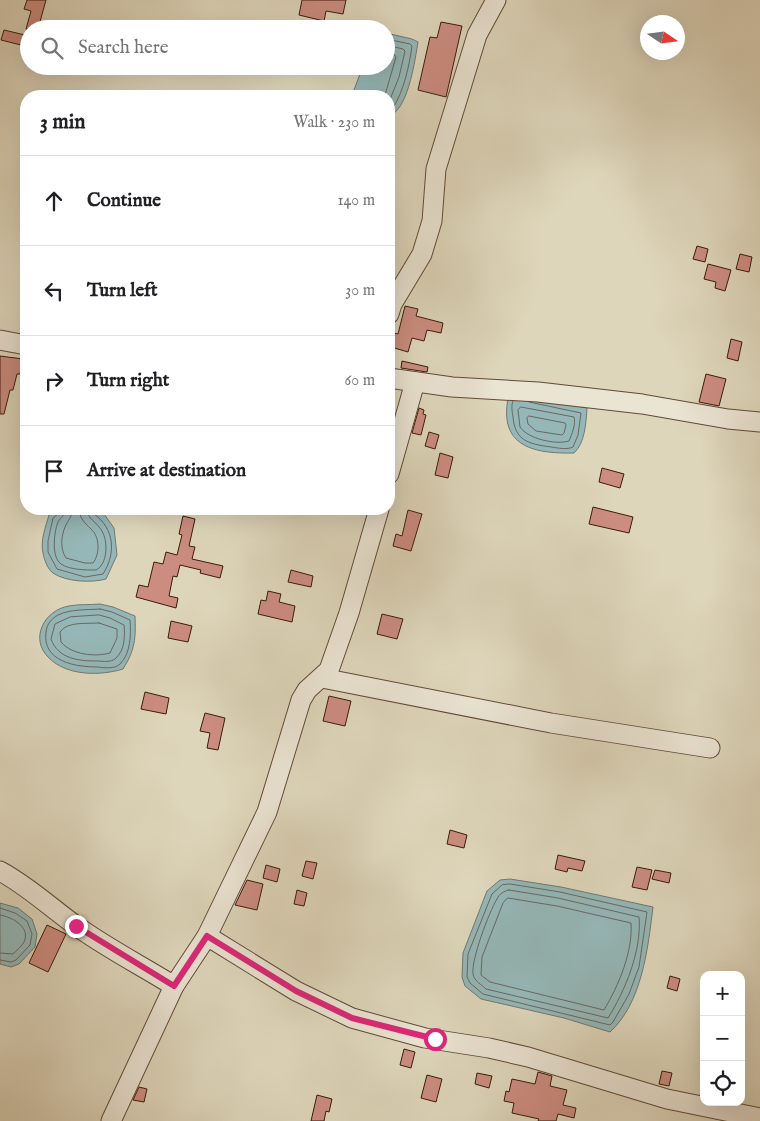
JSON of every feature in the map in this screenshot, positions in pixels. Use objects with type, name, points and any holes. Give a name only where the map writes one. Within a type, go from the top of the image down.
[{"type":"street","points":[[395,299],[422,254],[432,221],[436,169],[477,35],[496,0]]},
{"type":"street","points":[[0,340],[20,345]]},
{"type":"street","points":[[395,379],[452,387],[538,392],[633,402],[728,419],[760,422]]},
{"type":"street","points":[[395,453],[415,382]]},
{"type":"street","points":[[111,1121],[174,986],[207,936],[268,812],[301,700],[307,690],[329,670],[349,613],[377,515]]},
{"type":"street","points":[[322,678],[551,723],[710,748]]},
{"type":"street","points":[[0,871],[44,900],[76,926],[174,986]]},
{"type":"street","points":[[207,936],[296,991],[352,1018],[425,1038],[489,1048],[528,1057],[667,1099],[760,1118]]},
{"type":"water","points":[[395,35],[418,42],[407,91],[395,112],[395,90],[354,90],[360,75],[395,75]]},
{"type":"water","points":[[509,394],[587,408],[584,432],[578,449],[574,453],[558,453],[531,448],[521,443],[513,435],[508,425]]},
{"type":"water","points":[[49,515],[105,515],[114,528],[117,555],[106,579],[94,581],[72,580],[53,573],[46,564],[42,548]]},
{"type":"water","points":[[100,604],[135,616],[134,644],[123,669],[104,673],[84,673],[56,664],[43,650],[40,642],[42,626],[46,619],[60,609],[69,606]]},
{"type":"water","points":[[510,879],[561,887],[653,907],[642,974],[630,1006],[610,1032],[564,1018],[481,999],[465,986],[462,977],[463,953],[487,891],[500,880]]},
{"type":"water","points":[[0,903],[18,908],[32,919],[37,934],[35,947],[19,964],[11,967],[0,964]]},
{"type":"building","points":[[27,0],[46,0],[40,20],[28,20],[31,11],[24,9]]},
{"type":"building","points":[[302,0],[346,0],[343,14],[326,11],[324,20],[299,15]]},
{"type":"building","points":[[441,22],[462,26],[446,97],[418,90],[430,37],[437,38]]},
{"type":"building","points":[[4,30],[20,34],[20,45],[1,40]]},
{"type":"building","points":[[697,246],[708,249],[705,262],[693,259]]},
{"type":"building","points":[[740,254],[752,257],[749,272],[736,269]]},
{"type":"building","points":[[708,264],[731,270],[725,291],[715,288],[716,282],[704,279]]},
{"type":"building","points":[[405,306],[418,309],[416,316],[443,323],[441,333],[427,330],[424,341],[412,338],[408,352],[395,348],[395,333],[398,334]]},
{"type":"building","points":[[731,339],[742,342],[738,361],[727,358]]},
{"type":"building","points":[[0,356],[20,359],[20,374],[17,374],[13,390],[10,390],[4,414],[0,414]]},
{"type":"building","points":[[402,361],[428,367],[427,372],[401,368]]},
{"type":"building","points":[[706,374],[726,379],[719,406],[699,402]]},
{"type":"building","points":[[419,408],[424,410],[423,414],[426,415],[421,435],[412,433]]},
{"type":"building","points":[[429,432],[439,435],[435,449],[425,446]]},
{"type":"building","points":[[440,453],[453,457],[448,478],[435,475]]},
{"type":"building","points":[[602,468],[624,474],[620,488],[599,482]]},
{"type":"building","points":[[593,507],[633,517],[629,533],[589,524]]},
{"type":"building","points":[[408,510],[422,514],[411,551],[393,546],[396,534],[402,536]]},
{"type":"building","points":[[183,516],[195,519],[189,546],[195,547],[192,559],[223,566],[220,578],[200,573],[201,570],[180,565],[177,577],[173,576],[169,596],[178,598],[176,608],[136,597],[139,585],[148,587],[154,562],[163,564],[166,552],[177,555],[182,535],[179,534]]},
{"type":"building","points":[[291,570],[313,576],[311,587],[288,582]]},
{"type":"building","points":[[268,591],[281,594],[279,602],[295,606],[292,622],[258,614],[261,600],[266,601]]},
{"type":"building","points":[[382,614],[403,619],[397,639],[377,634]]},
{"type":"building","points":[[171,621],[192,626],[188,642],[168,638]]},
{"type":"building","points":[[145,692],[169,698],[166,714],[141,709]]},
{"type":"building","points":[[329,696],[351,701],[345,726],[323,721]]},
{"type":"building","points":[[205,713],[225,718],[218,750],[207,748],[210,733],[200,731]]},
{"type":"building","points":[[450,830],[467,835],[464,848],[447,844]]},
{"type":"building","points":[[558,855],[585,861],[582,871],[568,868],[567,872],[555,869]]},
{"type":"building","points":[[306,861],[317,863],[313,879],[302,876]]},
{"type":"building","points":[[266,865],[280,869],[277,882],[263,878]]},
{"type":"building","points":[[637,867],[652,870],[647,890],[632,887]]},
{"type":"building","points":[[655,870],[671,873],[669,883],[652,879]]},
{"type":"building","points":[[247,880],[263,884],[257,910],[235,905]]},
{"type":"building","points":[[297,890],[307,893],[304,906],[294,904]]},
{"type":"building","points":[[47,925],[66,934],[48,972],[29,963]]},
{"type":"building","points":[[670,976],[680,979],[677,991],[667,988]]},
{"type":"building","points":[[404,1049],[415,1052],[411,1068],[400,1065]]},
{"type":"building","points":[[662,1071],[672,1073],[669,1086],[659,1084]]},
{"type":"building","points":[[538,1072],[552,1076],[550,1086],[567,1090],[563,1105],[576,1108],[574,1118],[558,1114],[556,1121],[538,1121],[539,1119],[512,1113],[514,1103],[504,1101],[506,1091],[509,1092],[512,1079],[535,1084]]},
{"type":"building","points":[[477,1073],[492,1076],[489,1088],[475,1084]]},
{"type":"building","points":[[427,1075],[442,1079],[436,1102],[421,1098]]},
{"type":"building","points":[[139,1087],[147,1089],[144,1102],[133,1100]]},
{"type":"building","points":[[317,1095],[332,1099],[329,1112],[326,1111],[324,1121],[311,1121]]},
{"type":"route","points":[[76,926],[174,986],[207,936],[296,991],[352,1018],[435,1039]]}]
